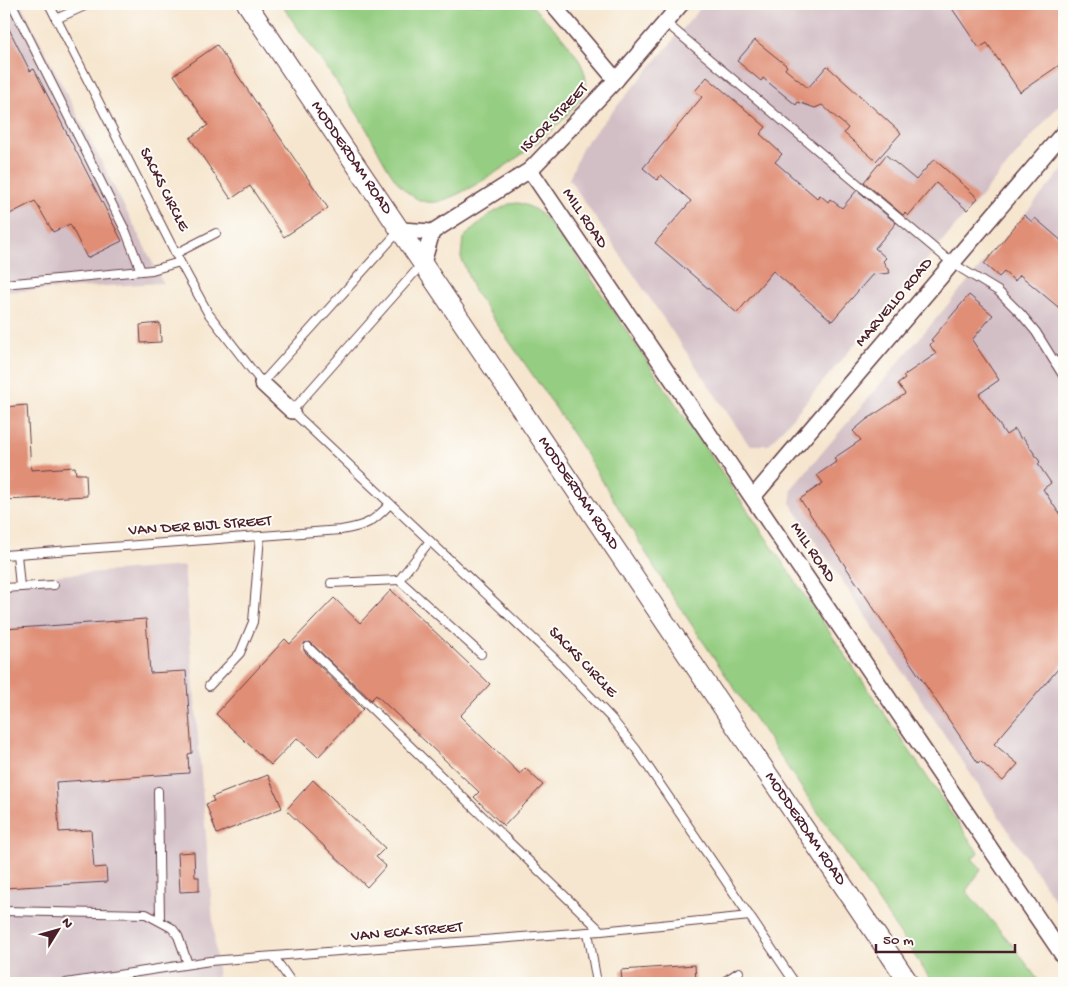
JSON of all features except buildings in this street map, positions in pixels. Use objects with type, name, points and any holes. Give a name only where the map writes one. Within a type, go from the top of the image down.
[{"type":"street","name":"MODDERDAM ROAD","points":[[247,4],[401,230],[569,483],[909,983]]},
{"type":"street","points":[[552,4],[616,80]]},
{"type":"street","name":"ISCOR STREET","points":[[432,232],[530,170],[616,80],[681,4]]},
{"type":"street","name":"MARVELLO ROAD","points":[[753,497],[1064,132]]},
{"type":"street","name":"MILL ROAD","points":[[530,170],[1064,957]]},
{"type":"street","points":[[401,230],[432,232],[423,263]]},
{"type":"street","name":"SACKS CIRCLE","points":[[262,383],[292,411]]},
{"type":"lane","points":[[12,4],[126,232],[141,271]]},
{"type":"lane","name":"SACKS CIRCLE","points":[[49,4],[180,262],[208,313],[262,383]]},
{"type":"lane","points":[[56,19],[89,4]]},
{"type":"lane","points":[[665,22],[952,263],[1003,297],[1036,332],[1064,377]]},
{"type":"lane","points":[[262,383],[401,230]]},
{"type":"lane","points":[[176,254],[216,233]]},
{"type":"lane","points":[[4,284],[152,270],[180,262]]},
{"type":"lane","points":[[292,411],[423,263]]},
{"type":"lane","points":[[1056,364],[1064,356]]},
{"type":"lane","name":"SACKS CIRCLE","points":[[292,411],[555,659],[612,719],[636,749],[795,983]]},
{"type":"lane","name":"VAN DER BIJL STREET","points":[[4,555],[362,527],[375,519],[390,504]]},
{"type":"lane","points":[[209,686],[240,653],[253,622],[260,536]]},
{"type":"lane","points":[[398,580],[430,541]]},
{"type":"lane","points":[[17,554],[20,587]]},
{"type":"lane","points":[[331,583],[398,580],[481,654]]},
{"type":"lane","points":[[4,588],[54,585]]},
{"type":"lane","points":[[308,647],[600,931]]},
{"type":"lane","points":[[158,791],[160,920]]},
{"type":"lane","points":[[4,910],[146,914],[172,928],[178,936],[188,964]]},
{"type":"lane","name":"VAN ECK STREET","points":[[66,983],[188,964],[600,931],[750,916]]},
{"type":"lane","points":[[588,932],[597,983]]},
{"type":"lane","points":[[274,957],[292,983]]},
{"type":"lane","points":[[722,983],[739,972]]},
{"type":"shaded area","points":[[4,4],[21,4],[163,283],[4,292]]},
{"type":"shaded area","points":[[704,4],[1064,4],[1064,99],[769,445],[749,445],[569,179],[583,146]]},
{"type":"shaded area","points":[[1064,168],[1064,914],[790,503],[792,488]]},
{"type":"shaded area","points":[[184,566],[218,983],[4,983],[4,579]]},
{"type":"green space","points":[[281,4],[530,4],[565,40],[573,51],[585,73],[586,83],[581,98],[567,115],[523,153],[498,171],[452,197],[436,202],[424,201],[406,191],[392,174],[363,123]]},
{"type":"green space","points":[[518,203],[539,212],[561,241],[564,238],[979,854],[972,858],[981,870],[966,891],[1015,948],[1040,983],[933,983],[669,591],[584,451],[474,291],[461,257],[463,238],[489,215],[509,204]]}]
